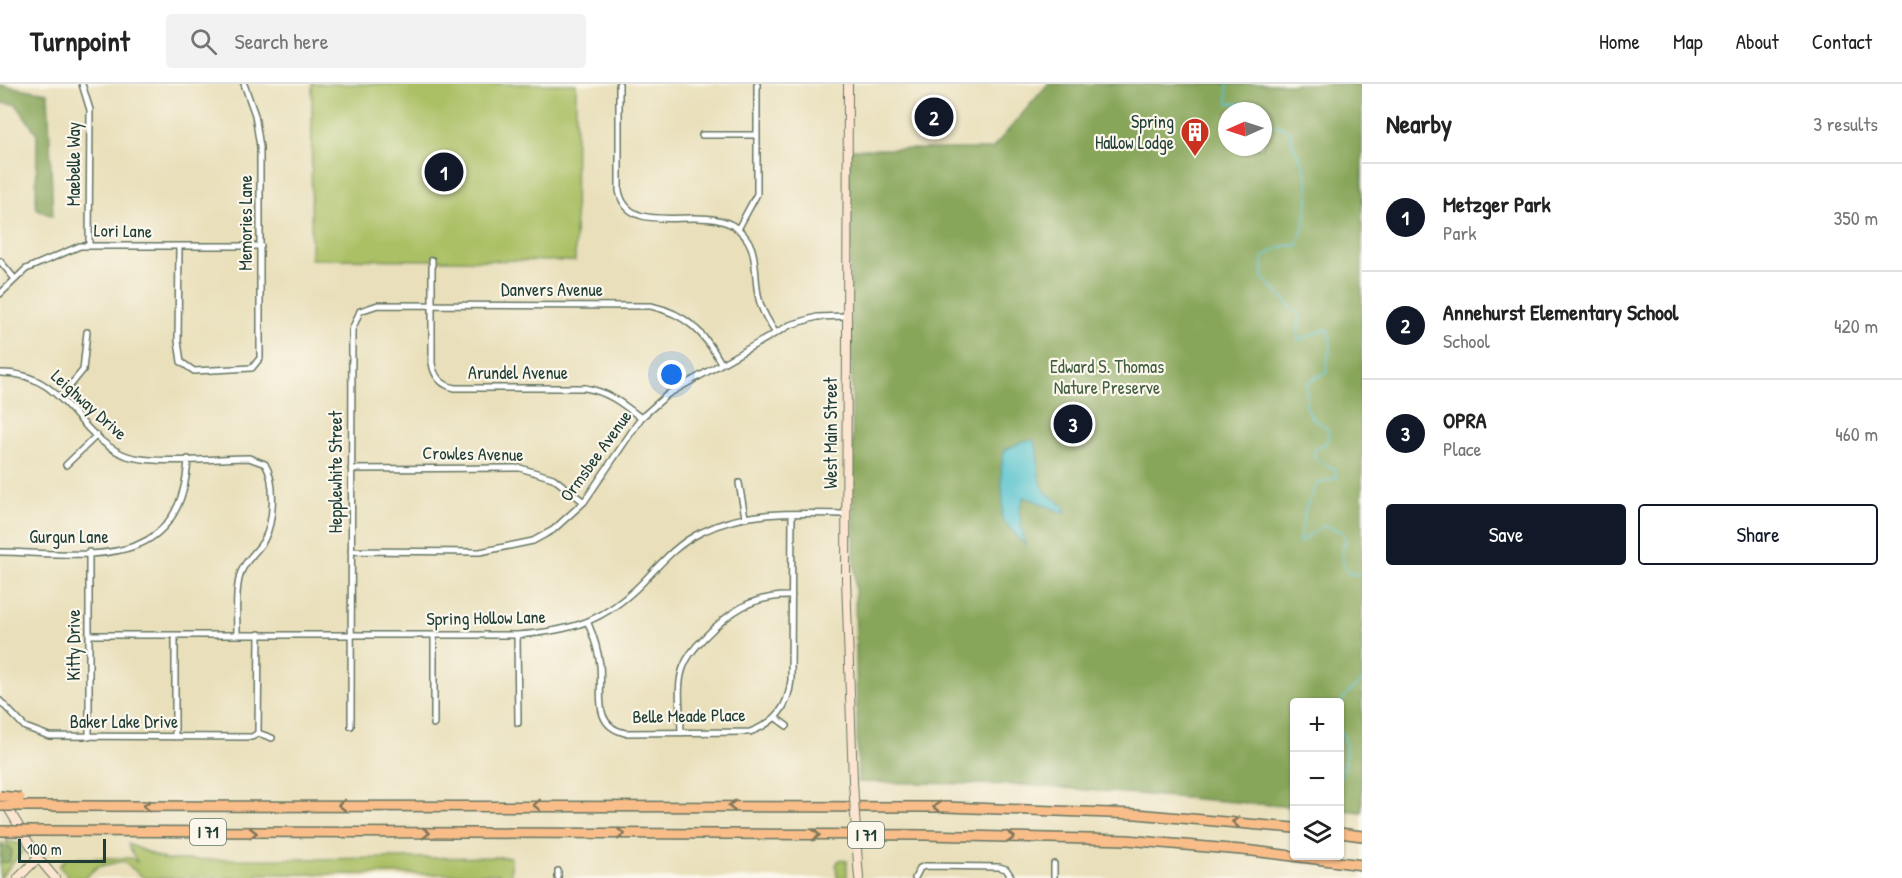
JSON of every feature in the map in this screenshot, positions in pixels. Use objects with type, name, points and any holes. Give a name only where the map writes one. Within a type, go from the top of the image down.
[{"type":"highway","points":[[0,795],[22,802]]},
{"type":"highway","name":"I 71","points":[[0,806],[22,802],[84,806],[946,807],[1136,814],[1290,828]]},
{"type":"highway","name":"I 71","points":[[0,831],[925,835],[1127,840],[1253,851],[1362,865]]},
{"type":"highway","points":[[1344,834],[1362,836]]},
{"type":"main road","name":"West Main Street","points":[[848,84],[846,514],[853,781],[859,878]]},
{"type":"main road","points":[[0,795],[38,858],[56,878]]},
{"type":"main road","points":[[18,878],[38,858]]},
{"type":"street","name":"Maebelle Way","points":[[82,84],[90,110],[89,245]]},
{"type":"street","name":"Memories Lane","points":[[179,247],[178,341],[181,362],[194,371],[247,370],[260,358],[260,147],[255,115],[244,84]]},
{"type":"street","points":[[619,84],[622,203],[630,213],[642,217],[712,218],[738,229],[754,253],[759,300],[775,332]]},
{"type":"street","points":[[738,229],[755,201],[757,84]]},
{"type":"street","points":[[702,135],[757,135]]},
{"type":"street","name":"Lori Lane","points":[[0,294],[14,278],[62,252],[89,245],[261,246]]},
{"type":"street","name":"Arundel Avenue","points":[[432,260],[433,369],[443,384],[455,388],[585,388],[601,391],[616,398],[641,418]]},
{"type":"street","points":[[0,261],[14,278]]},
{"type":"street","name":"Danvers Avenue","points":[[360,311],[378,305],[651,306],[675,312],[692,323],[709,341],[721,363]]},
{"type":"street","name":"Hepplewhite Street","points":[[351,726],[352,330],[354,320],[360,311]]},
{"type":"street","name":"Ormsbee Avenue","points":[[351,552],[480,552],[533,541],[553,530],[584,502],[641,418],[668,394],[790,325],[817,317],[846,316]]},
{"type":"street","points":[[60,398],[83,370],[87,333]]},
{"type":"street","name":"Leighway Drive","points":[[0,373],[33,377],[60,398],[97,435],[122,454],[141,459],[249,458],[265,464],[271,479],[269,526],[264,540],[244,565],[239,579],[237,634]]},
{"type":"street","points":[[66,465],[97,435]]},
{"type":"street","name":"Gurgun Lane","points":[[0,552],[126,550],[141,544],[160,531],[180,504],[188,459]]},
{"type":"street","name":"Crowles Avenue","points":[[351,469],[520,468],[553,478],[584,502]]},
{"type":"street","points":[[739,483],[746,517]]},
{"type":"street","points":[[787,726],[776,718],[790,695],[792,514]]},
{"type":"street","name":"Spring Hollow Lane","points":[[89,634],[517,635],[553,633],[588,623],[616,607],[686,541],[702,531],[746,517],[846,514]]},
{"type":"street","name":"Kitty Drive","points":[[89,552],[89,737]]},
{"type":"street","points":[[681,733],[682,670],[691,652],[724,616],[736,608],[764,597],[792,596]]},
{"type":"street","name":"Belle Meade Place","points":[[588,623],[597,645],[601,668],[601,714],[606,724],[615,731],[625,733],[750,732],[767,725],[776,718]]},
{"type":"street","points":[[259,634],[258,733],[272,738]]},
{"type":"street","points":[[175,737],[176,635]]},
{"type":"street","points":[[434,635],[434,724]]},
{"type":"street","points":[[517,635],[518,723]]},
{"type":"street","name":"Baker Lake Drive","points":[[0,701],[25,727],[37,733],[89,737],[252,737],[258,733]]},
{"type":"street","points":[[1054,864],[1054,878]]},
{"type":"street","points":[[915,878],[920,868],[925,866],[1006,869],[1012,878]]},
{"type":"street","points":[[558,871],[558,878]]},
{"type":"green space","points":[[312,84],[576,84],[575,261],[311,259]]},
{"type":"green space","name":"Edward S. Thomas Nature Preserve","points":[[1048,84],[1362,84],[1362,812],[1344,810],[1344,698],[1290,698],[1290,807],[1026,785],[858,782],[848,149],[992,149]]},
{"type":"green space","points":[[0,85],[48,93],[53,216],[36,209],[37,134],[16,104],[0,103]]},
{"type":"green space","points":[[6,841],[20,844],[22,852],[0,878],[0,862],[9,862],[12,851]]},
{"type":"green space","points":[[1,843],[12,850],[9,862],[0,862]]},
{"type":"green space","points":[[128,844],[166,860],[511,857],[511,878],[500,878],[499,874],[257,874],[256,878],[144,878],[123,861],[97,867],[85,878],[70,878],[59,866],[67,858],[131,858],[137,862]]},
{"type":"green space","points":[[839,860],[847,861],[847,878],[837,878],[836,865]]},
{"type":"water","points":[[1034,440],[1042,486],[1049,495],[1061,503],[1066,513],[1024,497],[1019,511],[1025,545],[1001,518],[1003,500],[1001,467],[1005,450],[1023,441]]},
{"type":"waterway","points":[[1227,84],[1228,102]]},
{"type":"waterway","points":[[1272,125],[1282,127],[1291,133],[1293,145],[1305,167],[1308,200],[1298,246],[1288,245],[1279,248],[1263,258],[1263,278],[1301,317],[1297,332],[1298,340],[1328,329],[1331,341],[1327,372],[1307,383],[1306,405],[1311,417],[1327,428],[1329,437],[1324,445],[1315,448],[1314,455],[1317,460],[1335,469],[1337,478],[1317,484],[1306,507],[1299,543],[1323,526],[1341,531],[1346,540],[1342,554],[1344,566],[1349,574],[1362,574]]},
{"type":"waterway","points":[[1344,698],[1362,681]]},
{"type":"waterway","points":[[1344,739],[1346,754],[1344,767]]},
{"type":"place","name":"Annehurst Elementary School","points":[[934,117]]},
{"type":"place","name":"Spring Hallow Lodge","points":[[1195,158]]},
{"type":"place","name":"Metzger Park","points":[[444,172]]},
{"type":"place","name":"OPRA","points":[[1073,424]]}]
